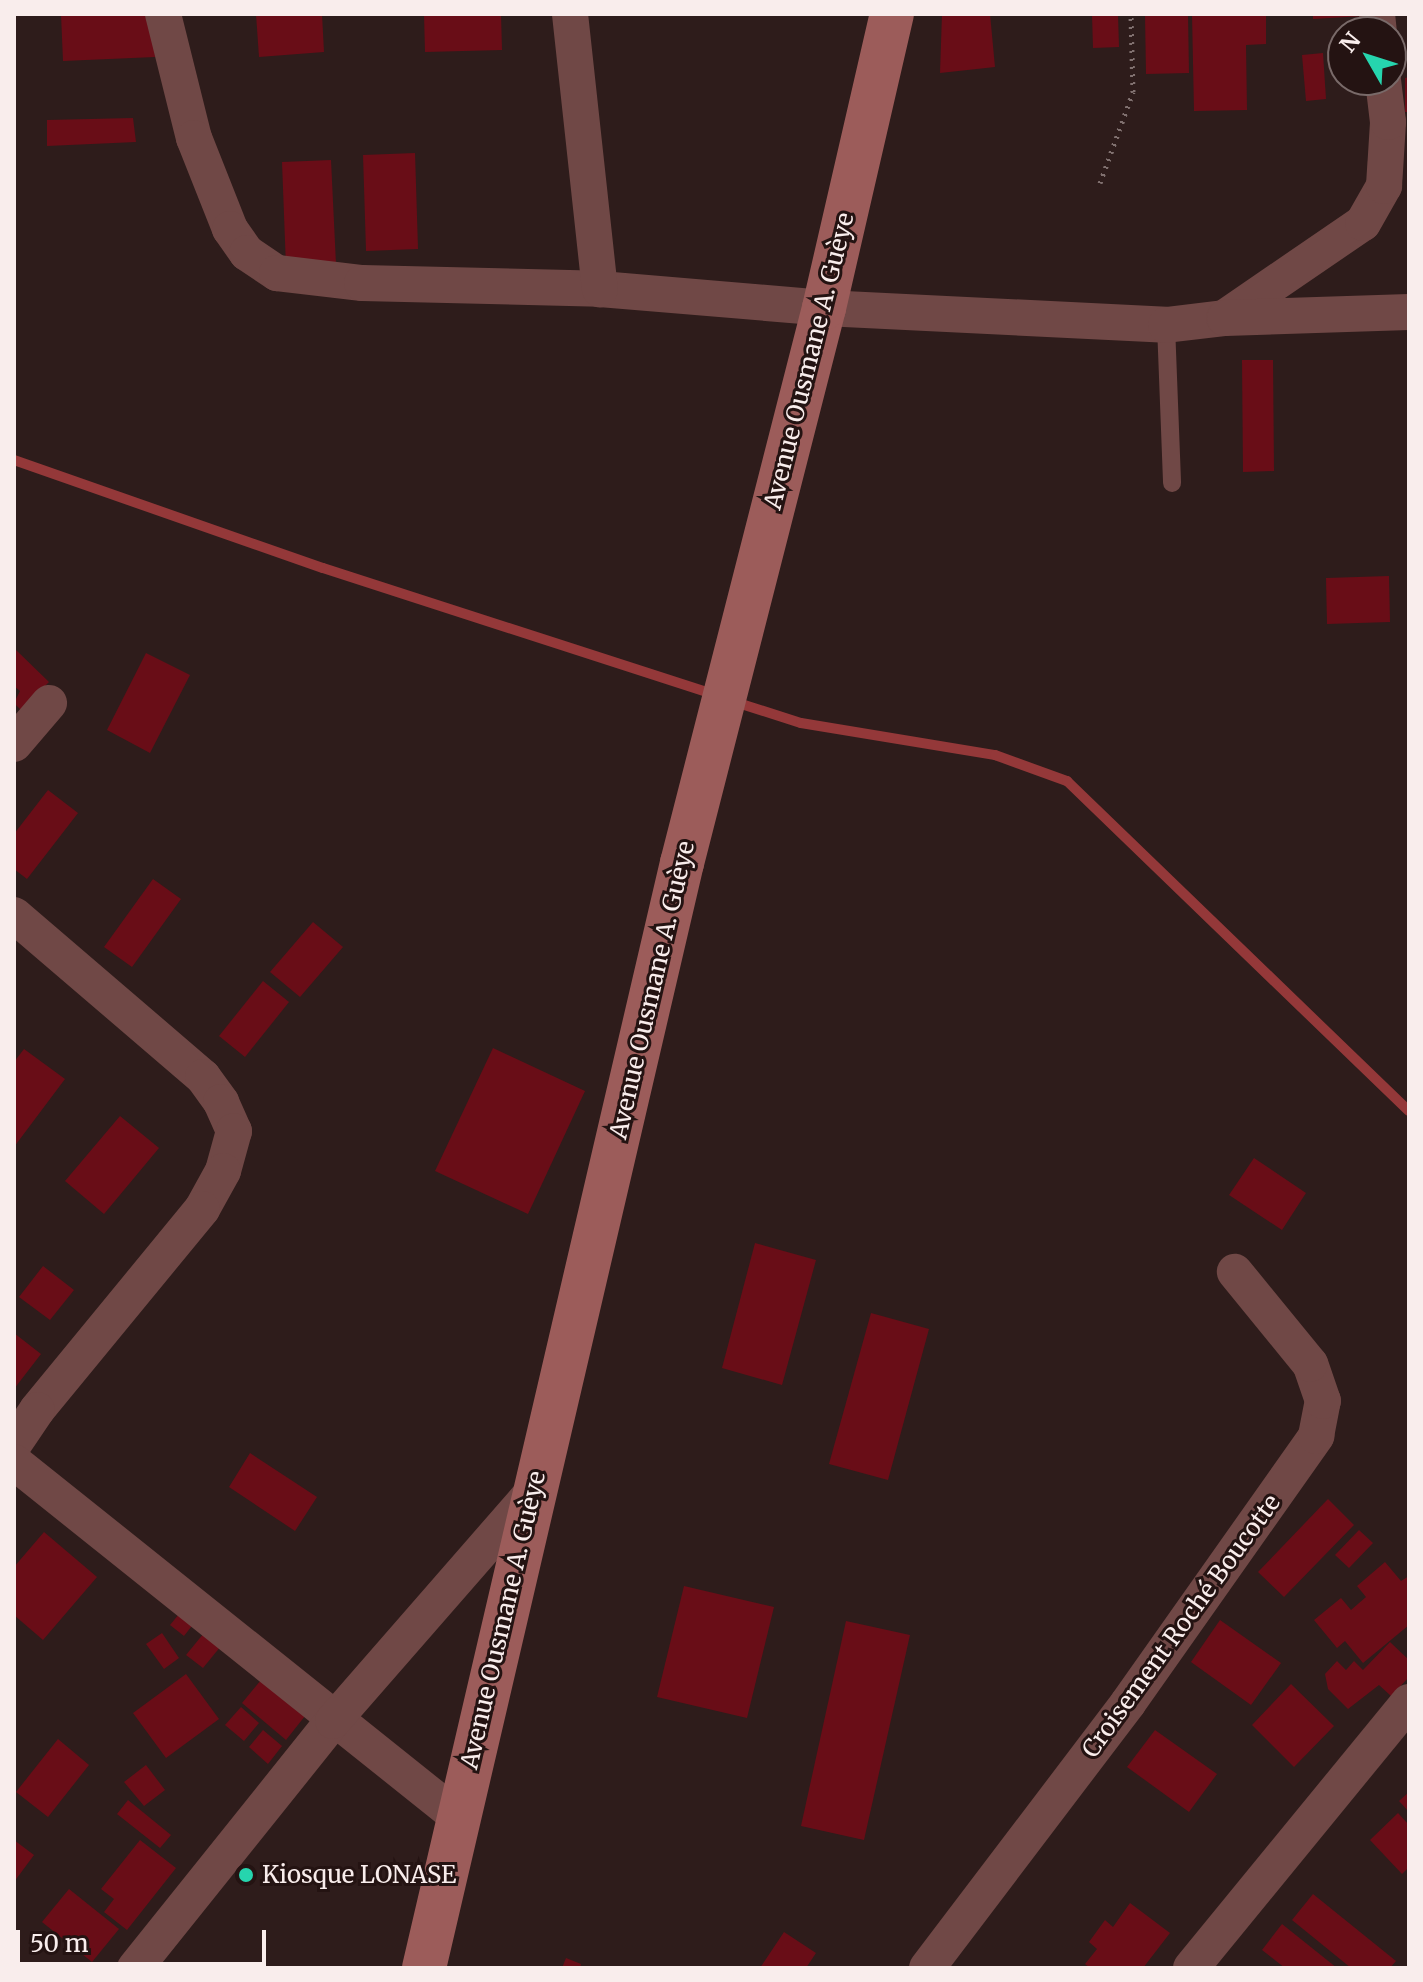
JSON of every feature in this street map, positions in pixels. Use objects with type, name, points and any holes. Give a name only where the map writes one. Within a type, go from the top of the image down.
[{"type":"street","points":[[163,14],[194,138],[230,229],[247,253],[277,273],[362,283],[600,289],[824,308],[1166,325],[1224,318],[1409,312]]},
{"type":"street","points":[[570,14],[600,289]]},
{"type":"street","name":"Avenue Ousmane A. Guèye","points":[[424,1968],[532,1493],[722,699],[824,308],[892,14]]},
{"type":"street","points":[[1224,318],[1363,223],[1384,186],[1388,122],[1385,96]]},
{"type":"street","points":[[14,744],[49,703]]},
{"type":"street","points":[[14,915],[203,1077],[234,1131],[223,1171],[202,1209],[37,1410],[14,1444]]},
{"type":"street","name":"Croisement Roché Boucotte","points":[[927,1968],[1128,1703],[1316,1436],[1323,1401],[1310,1364],[1235,1272]]},
{"type":"street","points":[[14,1462],[333,1721],[458,1817]]},
{"type":"street","points":[[135,1968],[333,1721],[532,1493]]},
{"type":"street","points":[[1191,1968],[1409,1702]]},
{"type":"lane","points":[[1166,325],[1172,483]]},
{"type":"path","points":[[1100,183],[1133,92],[1131,14]]},
{"type":"building","points":[[61,14],[153,14],[155,57],[63,61]]},
{"type":"building","points":[[256,14],[322,14],[324,52],[259,57]]},
{"type":"building","points":[[424,14],[501,14],[502,50],[425,52]]},
{"type":"building","points":[[942,14],[990,14],[995,67],[940,73]]},
{"type":"building","points":[[1092,14],[1118,14],[1119,47],[1093,48]]},
{"type":"building","points":[[1145,14],[1188,14],[1189,73],[1146,74]]},
{"type":"building","points":[[1192,14],[1266,14],[1266,44],[1246,45],[1247,110],[1194,111]]},
{"type":"building","points":[[1313,14],[1364,14],[1364,16],[1313,19]]},
{"type":"building","points":[[1323,53],[1326,99],[1306,101],[1302,55]]},
{"type":"building","points":[[1407,78],[1409,112],[1405,112],[1407,96]]},
{"type":"building","points":[[133,118],[136,142],[47,146],[47,120]]},
{"type":"building","points":[[415,153],[418,249],[366,251],[363,155]]},
{"type":"building","points":[[331,160],[336,264],[286,267],[282,162]]},
{"type":"building","points":[[1242,360],[1273,360],[1274,471],[1243,472]]},
{"type":"building","points":[[1389,576],[1390,622],[1327,624],[1326,578]]},
{"type":"building","points":[[14,648],[49,682],[21,710],[14,703],[20,691],[14,686]]},
{"type":"building","points":[[146,653],[190,675],[150,753],[107,730]]},
{"type":"building","points":[[48,790],[78,813],[27,879],[14,869],[14,834]]},
{"type":"building","points":[[153,879],[181,899],[132,967],[104,947]]},
{"type":"building","points":[[313,922],[343,947],[300,997],[270,972]]},
{"type":"building","points":[[263,981],[289,1002],[245,1057],[219,1036]]},
{"type":"building","points":[[493,1048],[585,1091],[528,1214],[435,1171]]},
{"type":"building","points":[[24,1049],[65,1079],[14,1147],[14,1062]]},
{"type":"building","points":[[120,1116],[159,1148],[104,1214],[65,1181]]},
{"type":"building","points":[[1254,1158],[1306,1193],[1282,1230],[1229,1195]]},
{"type":"building","points":[[755,1243],[816,1260],[782,1385],[722,1368]]},
{"type":"building","points":[[43,1266],[74,1290],[50,1320],[19,1297]]},
{"type":"building","points":[[871,1313],[929,1329],[888,1480],[829,1464]]},
{"type":"building","points":[[14,1333],[41,1354],[14,1389]]},
{"type":"building","points":[[250,1453],[317,1497],[295,1531],[229,1487]]},
{"type":"building","points":[[1328,1499],[1354,1525],[1284,1597],[1258,1572]]},
{"type":"building","points":[[1359,1530],[1373,1543],[1349,1568],[1335,1555]]},
{"type":"building","points":[[44,1532],[97,1577],[43,1640],[14,1615],[14,1567]]},
{"type":"building","points":[[1385,1562],[1401,1581],[1409,1576],[1409,1625],[1363,1663],[1345,1641],[1337,1648],[1314,1620],[1341,1598],[1351,1610],[1366,1597],[1357,1586]]},
{"type":"building","points":[[684,1586],[774,1607],[747,1718],[657,1697]]},
{"type":"building","points":[[184,1608],[198,1618],[184,1636],[170,1625]]},
{"type":"building","points":[[1220,1620],[1281,1663],[1251,1705],[1191,1662]]},
{"type":"building","points":[[846,1621],[910,1635],[864,1840],[801,1826]]},
{"type":"building","points":[[162,1633],[179,1658],[164,1669],[146,1644]]},
{"type":"building","points":[[204,1633],[221,1646],[203,1668],[186,1655]]},
{"type":"building","points":[[1390,1642],[1409,1660],[1409,1677],[1391,1696],[1379,1685],[1348,1709],[1328,1689],[1325,1674],[1337,1661],[1346,1670],[1354,1661],[1363,1670]]},
{"type":"building","points":[[186,1674],[219,1719],[166,1758],[133,1713]]},
{"type":"building","points":[[261,1680],[305,1716],[286,1740],[242,1703]]},
{"type":"building","points":[[1291,1684],[1334,1726],[1294,1767],[1252,1725]]},
{"type":"building","points":[[241,1707],[259,1723],[244,1741],[225,1725]]},
{"type":"building","points":[[263,1730],[282,1746],[268,1764],[249,1747]]},
{"type":"building","points":[[1155,1730],[1217,1774],[1189,1812],[1127,1767]]},
{"type":"building","points":[[58,1739],[89,1765],[48,1817],[16,1792]]},
{"type":"building","points":[[146,1765],[165,1790],[144,1806],[124,1782]]},
{"type":"building","points":[[1409,1792],[1409,1812],[1399,1801]]},
{"type":"building","points":[[128,1800],[171,1835],[160,1848],[117,1814]]},
{"type":"building","points":[[1398,1813],[1409,1825],[1409,1867],[1402,1874],[1370,1840]]},
{"type":"building","points":[[14,1840],[34,1855],[14,1882]]},
{"type":"building","points":[[140,1840],[176,1868],[127,1930],[104,1912],[114,1899],[101,1889]]},
{"type":"building","points":[[69,1889],[119,1929],[92,1962],[42,1922]]},
{"type":"building","points":[[1313,1894],[1396,1961],[1390,1968],[1351,1968],[1292,1920]]},
{"type":"building","points":[[1130,1903],[1170,1933],[1143,1968],[1090,1968],[1085,1964],[1097,1949],[1089,1942],[1105,1920],[1113,1927]]},
{"type":"building","points":[[1282,1924],[1337,1968],[1285,1968],[1262,1950]]},
{"type":"building","points":[[784,1932],[816,1953],[806,1968],[760,1968]]},
{"type":"building","points":[[566,1958],[581,1964],[580,1968],[562,1968]]},
{"type":"waterway","points":[[14,460],[323,568],[716,695]]},
{"type":"waterway","points":[[735,702],[801,723],[995,755],[1067,781],[1409,1111]]},
{"type":"place","name":"Kiosque LONASE","points":[[246,1875]]}]
